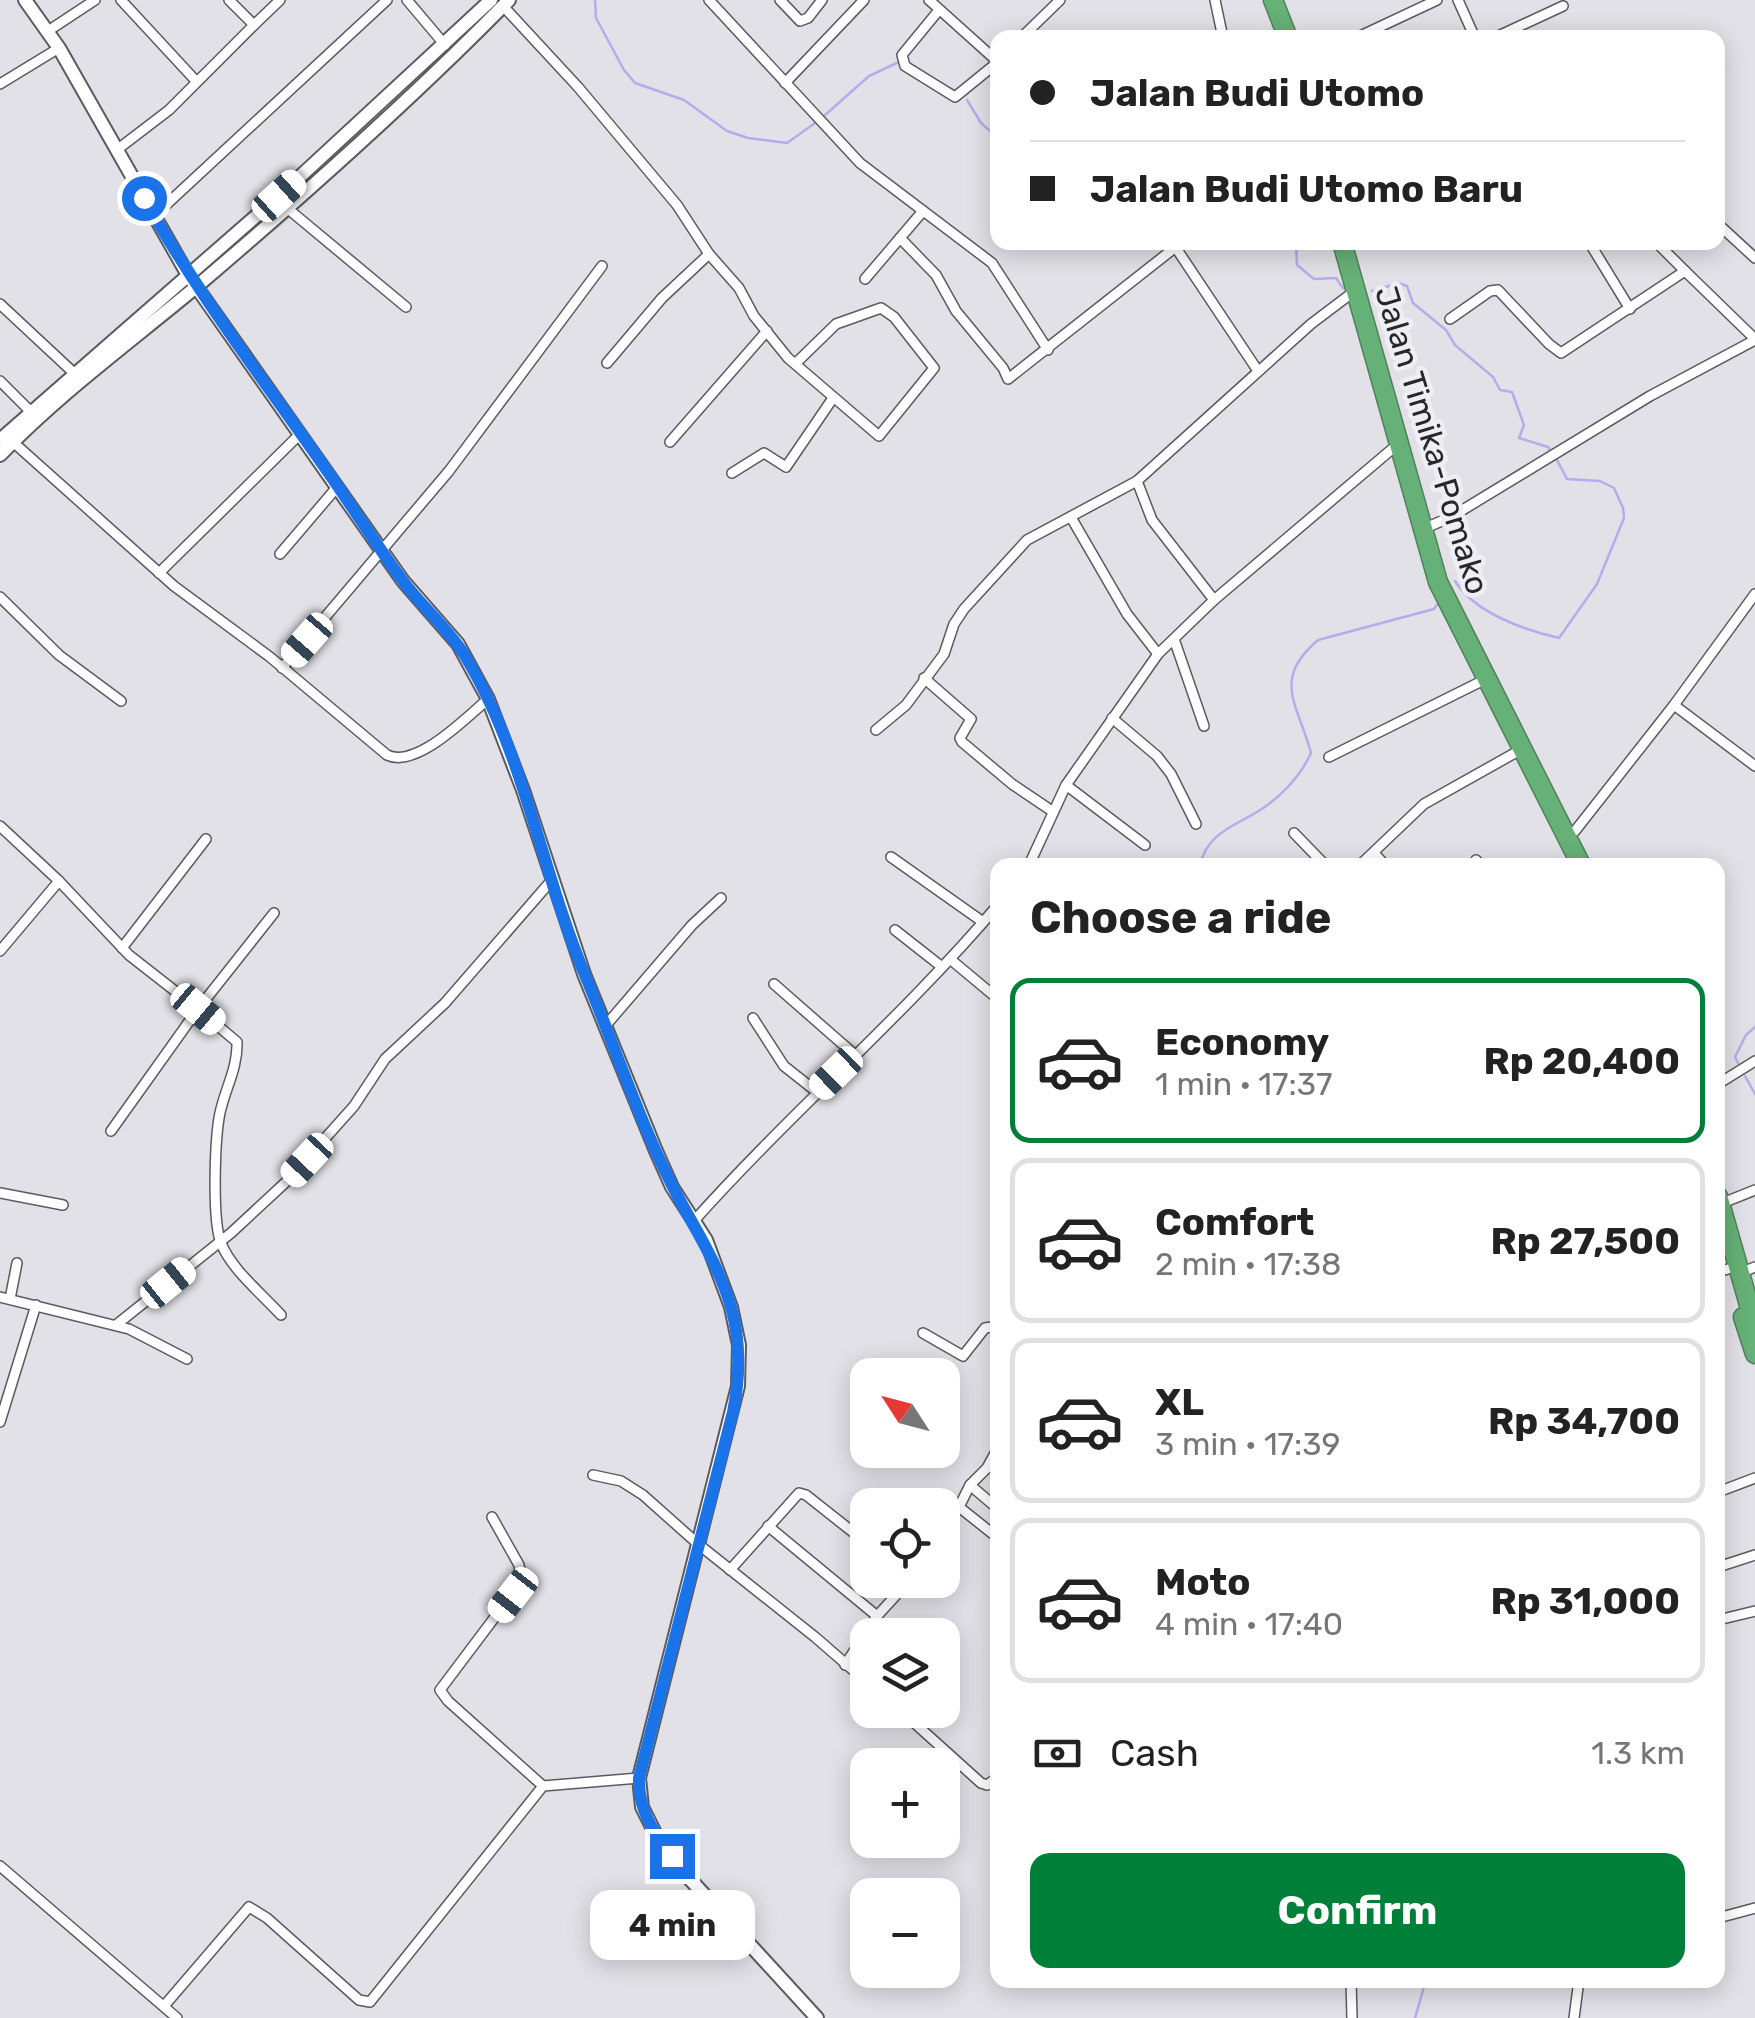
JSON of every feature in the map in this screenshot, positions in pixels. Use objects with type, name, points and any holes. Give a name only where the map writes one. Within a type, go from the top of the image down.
[{"type":"highway","points":[[1263,0],[1275,30]]},
{"type":"highway","points":[[1273,0],[1285,30]]},
{"type":"highway","name":"Jalan Timika-Pomako","points":[[1344,250],[1430,526],[1463,611],[1588,858]]},
{"type":"highway","name":"Jalan Timika-Pomako","points":[[1356,250],[1398,444],[1438,582],[1522,749],[1571,858]]},
{"type":"highway","points":[[1725,1229],[1755,1354]]},
{"type":"highway","points":[[1725,1245],[1755,1326]]},
{"type":"street","points":[[25,0],[58,48],[192,281],[403,581],[458,644],[488,699],[523,790],[584,974],[656,1151],[706,1240],[731,1307],[738,1345],[738,1386],[639,1778],[642,1807],[656,1834],[688,1877],[817,2018]]},
{"type":"street","points":[[48,32],[95,0]]},
{"type":"street","points":[[121,0],[196,81]]},
{"type":"street","points":[[229,0],[254,25]]},
{"type":"street","points":[[118,149],[149,127],[280,0]]},
{"type":"street","points":[[154,216],[386,0]]},
{"type":"street","points":[[407,0],[445,44]]},
{"type":"street","points":[[710,0],[860,163],[992,263],[1048,350]]},
{"type":"street","points":[[780,0],[800,21],[808,18],[822,0]]},
{"type":"street","points":[[785,84],[864,0]]},
{"type":"street","points":[[929,0],[990,55]]},
{"type":"street","points":[[1030,30],[1060,0]]},
{"type":"street","points":[[1215,0],[1222,30]]},
{"type":"street","points":[[1373,30],[1437,0]]},
{"type":"street","points":[[1458,0],[1471,30]]},
{"type":"street","points":[[6,441],[192,281],[445,44],[501,2]]},
{"type":"street","points":[[0,455],[6,441],[31,412],[51,401],[75,374],[287,208],[454,57],[501,2]]},
{"type":"street","points":[[501,2],[677,204],[710,254],[740,288],[754,316],[795,364],[833,398],[878,436],[934,368],[894,317],[880,308],[836,324],[795,364]]},
{"type":"street","points":[[1511,30],[1563,6]]},
{"type":"street","points":[[940,10],[902,59],[954,98],[990,69]]},
{"type":"street","points":[[0,84],[58,48]]},
{"type":"street","points":[[287,208],[406,307]]},
{"type":"street","points":[[865,279],[923,210]]},
{"type":"street","points":[[1725,230],[1755,258]]},
{"type":"street","points":[[900,238],[936,275],[956,311],[1008,379],[1173,250]]},
{"type":"street","points":[[1182,250],[1258,370]]},
{"type":"street","points":[[1594,250],[1630,309]]},
{"type":"street","points":[[1430,526],[1650,396],[1755,340],[1664,250]]},
{"type":"street","points":[[607,363],[662,298],[710,254]]},
{"type":"street","points":[[282,668],[450,471],[602,266]]},
{"type":"street","points":[[1450,320],[1490,291],[1498,290],[1562,353],[1685,270]]},
{"type":"street","points":[[876,730],[906,704],[944,654],[964,608],[1027,540],[1138,481],[1258,370],[1356,290]]},
{"type":"street","points":[[0,304],[75,374]]},
{"type":"street","points":[[670,442],[767,331]]},
{"type":"street","points":[[0,381],[31,412]]},
{"type":"street","points":[[732,473],[764,453],[786,467],[833,398]]},
{"type":"street","points":[[159,573],[301,434]]},
{"type":"street","points":[[6,441],[159,573],[395,759],[418,753],[488,699]]},
{"type":"street","points":[[1032,858],[1066,784],[1158,654],[1214,600],[1398,444]]},
{"type":"street","points":[[1138,481],[1152,520],[1214,600]]},
{"type":"street","points":[[280,554],[338,486]]},
{"type":"street","points":[[1072,519],[1128,614],[1158,654]]},
{"type":"street","points":[[0,597],[60,656],[121,701]]},
{"type":"street","points":[[1575,831],[1753,601]]},
{"type":"street","points":[[1174,639],[1204,726]]},
{"type":"street","points":[[924,678],[971,719],[960,738],[962,742],[1012,784],[1052,810]]},
{"type":"street","points":[[1329,756],[1486,679]]},
{"type":"street","points":[[1674,705],[1755,766]]},
{"type":"street","points":[[1112,718],[1172,774],[1196,824]]},
{"type":"street","points":[[1368,858],[1424,804],[1522,749]]},
{"type":"street","points":[[1066,784],[1145,845]]},
{"type":"street","points":[[0,826],[122,948],[237,1042],[235,1068],[219,1118],[216,1198],[220,1241],[281,1315]]},
{"type":"street","points":[[1294,833],[1318,858]]},
{"type":"street","points":[[122,948],[206,839]]},
{"type":"street","points":[[1374,853],[1379,858]]},
{"type":"street","points":[[891,857],[983,922]]},
{"type":"street","points":[[116,1325],[267,1201],[327,1138],[385,1058],[445,1003],[551,881]]},
{"type":"street","points":[[0,951],[59,882]]},
{"type":"street","points":[[607,1024],[697,920],[721,898]]},
{"type":"street","points":[[111,1131],[198,1009],[274,913]]},
{"type":"street","points":[[694,1222],[990,914]]},
{"type":"street","points":[[895,930],[990,993]]},
{"type":"street","points":[[774,984],[855,1055]]},
{"type":"street","points":[[754,1018],[784,1066],[817,1092]]},
{"type":"street","points":[[1725,1080],[1755,1061]]},
{"type":"street","points":[[1725,1198],[1755,1190]]},
{"type":"street","points":[[0,1193],[63,1205]]},
{"type":"street","points":[[17,1262],[5,1298],[116,1325],[188,1359]]},
{"type":"street","points":[[0,1422],[36,1305]]},
{"type":"street","points":[[922,1334],[963,1356],[985,1328],[990,1327]]},
{"type":"street","points":[[960,1503],[990,1463]]},
{"type":"street","points":[[593,1475],[630,1486],[850,1668]]},
{"type":"street","points":[[1725,1489],[1755,1478]]},
{"type":"street","points":[[970,1485],[990,1502]]},
{"type":"street","points":[[730,1570],[792,1498],[802,1493],[850,1530]]},
{"type":"street","points":[[960,1509],[990,1532]]},
{"type":"street","points":[[492,1518],[519,1566],[522,1581],[440,1690],[543,1786]]},
{"type":"street","points":[[768,1526],[877,1616]]},
{"type":"street","points":[[1725,1565],[1755,1554]]},
{"type":"street","points":[[846,1665],[877,1616],[894,1598]]},
{"type":"street","points":[[1725,1618],[1755,1611]]},
{"type":"street","points":[[920,1728],[981,1783],[990,1783]]},
{"type":"street","points":[[164,2006],[248,1907],[267,1918],[359,2000],[370,2002],[543,1786],[639,1778]]},
{"type":"street","points":[[0,1866],[177,2018]]},
{"type":"street","points":[[1725,1916],[1755,1908]]},
{"type":"street","points":[[1351,1988],[1352,2018]]},
{"type":"street","points":[[1574,2018],[1579,1988]]},
{"type":"waterway","points":[[595,0],[596,18],[635,83],[684,100],[727,131],[748,138],[787,143],[818,121]]},
{"type":"waterway","points":[[824,116],[869,76],[901,61]]},
{"type":"waterway","points":[[909,64],[923,72]]},
{"type":"waterway","points":[[938,82],[958,92]]},
{"type":"waterway","points":[[967,100],[990,131]]},
{"type":"waterway","points":[[1296,250],[1297,265],[1314,279],[1336,278],[1343,288],[1348,288]]},
{"type":"waterway","points":[[1372,291],[1399,283],[1407,286],[1413,303],[1446,330],[1455,345],[1493,377],[1500,390],[1512,392],[1524,425],[1519,438],[1548,447],[1552,453]]},
{"type":"waterway","points":[[1455,581],[1487,611],[1559,638],[1597,584],[1624,518],[1614,488],[1600,481],[1567,479],[1557,460]]},
{"type":"waterway","points":[[1202,858],[1215,839],[1281,794],[1311,753],[1292,693],[1295,668],[1304,654],[1318,640],[1434,609],[1439,602]]},
{"type":"waterway","points":[[1738,1063],[1735,1057],[1746,1035],[1755,1027]]},
{"type":"waterway","points":[[1745,1076],[1755,1094]]},
{"type":"waterway","points":[[1415,2018],[1424,1988]]},
{"type":"route","points":[[144,198],[170,247],[260,379],[403,581],[467,659],[488,699],[523,790],[584,974],[656,1151],[672,1187],[706,1240],[731,1307],[738,1345],[738,1386],[733,1412],[639,1778],[638,1792],[647,1820],[672,1856]]}]
